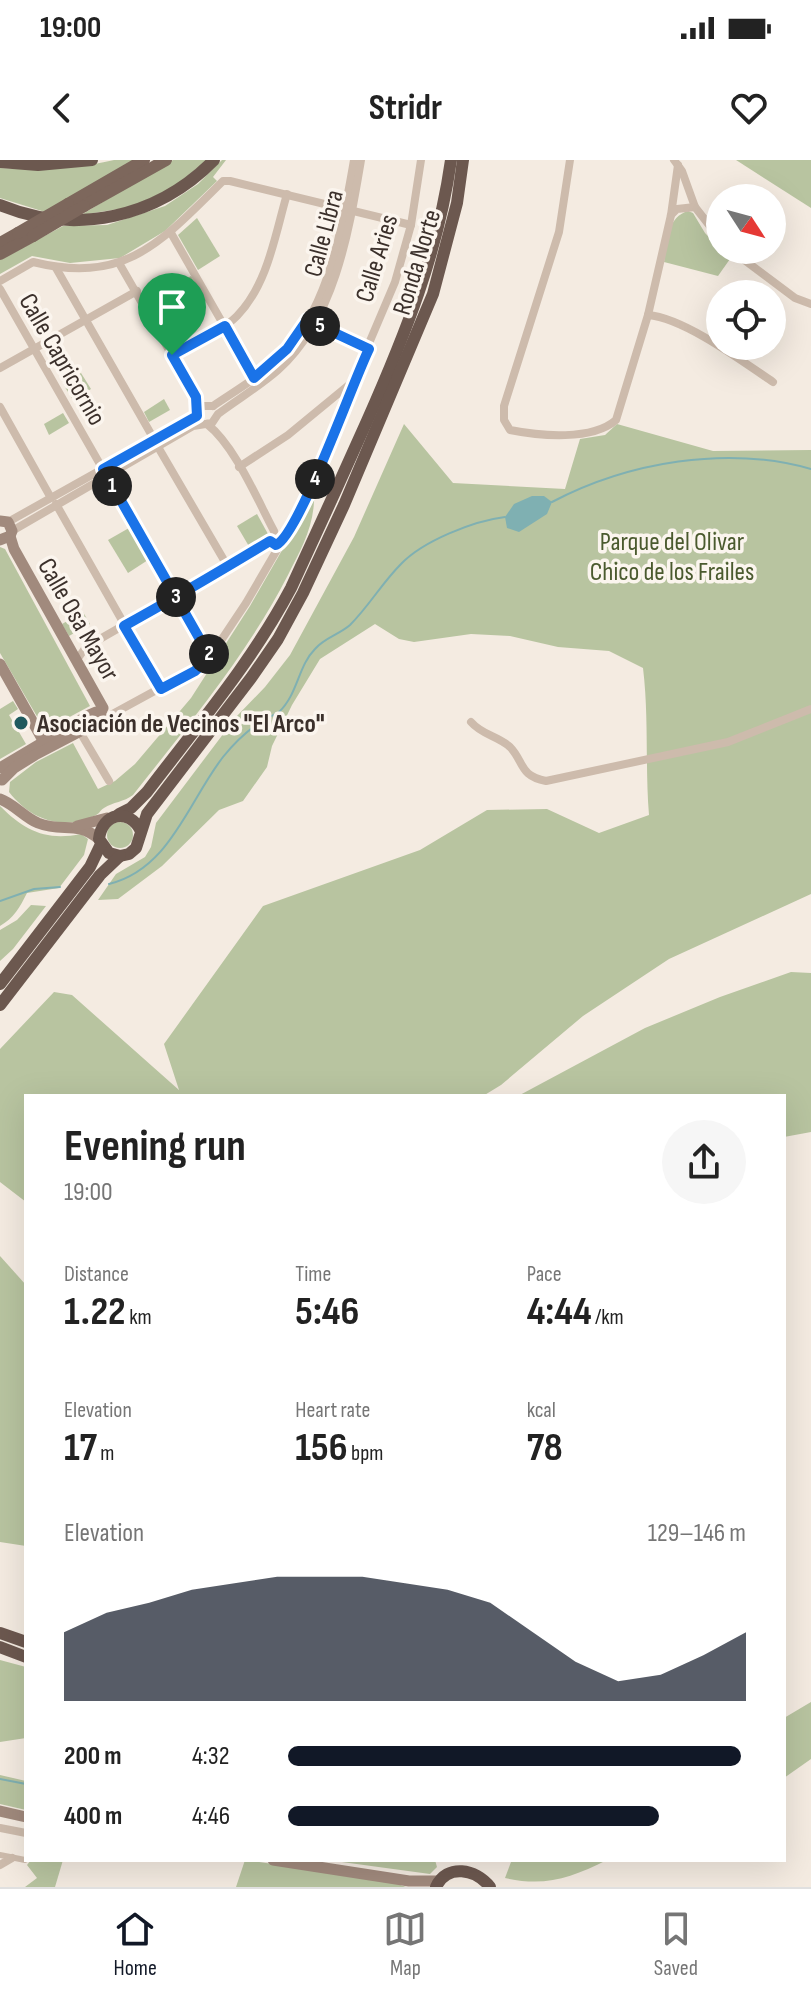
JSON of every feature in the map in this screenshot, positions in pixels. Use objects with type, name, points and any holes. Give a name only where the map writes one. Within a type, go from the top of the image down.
[{"type":"highway","points":[[0,162],[38,165],[92,160]]},
{"type":"highway","points":[[0,205],[38,218],[55,220],[93,220],[113,216],[152,205],[195,178],[214,160]]},
{"type":"highway","name":"Ronda Norte","points":[[0,984],[90,867],[100,842],[100,828],[113,816],[131,808],[147,792],[241,669],[291,588],[418,300],[445,201],[451,160]]},
{"type":"highway","name":"Ronda Norte","points":[[0,1005],[100,875],[120,856],[136,848],[147,814],[278,639],[344,505],[433,294],[447,250],[463,160]]},
{"type":"highway","points":[[113,816],[130,817],[141,831]]},
{"type":"highway","points":[[100,842],[109,853],[120,856]]},
{"type":"highway","points":[[0,1633],[24,1641]]},
{"type":"highway","points":[[0,1647],[24,1656]]},
{"type":"highway","points":[[464,1862],[490,1887]]},
{"type":"highway","points":[[440,1881],[457,1871],[475,1873]]},
{"type":"main road","points":[[0,243],[144,160]]},
{"type":"main road","points":[[0,254],[166,160]]},
{"type":"main road","name":"Calle Osa Mayor","points":[[6,530],[102,704],[98,719]]},
{"type":"main road","points":[[0,664],[46,745]]},
{"type":"main road","name":"Calle Aries","points":[[2,787],[46,745],[92,713],[98,719],[80,732],[46,745]]},
{"type":"main road","points":[[2,787],[35,822],[53,828],[82,828],[100,842]]},
{"type":"main road","points":[[71,827],[113,816]]},
{"type":"main road","points":[[0,1811],[24,1817]]},
{"type":"main road","points":[[285,1862],[413,1884],[440,1881]]},
{"type":"street","name":"Calle Libra","points":[[349,209],[354,160]]},
{"type":"street","name":"Calle Libra","points":[[214,411],[279,369],[300,346],[330,267],[361,160]]},
{"type":"street","name":"Calle Aries","points":[[98,719],[195,671],[210,657],[282,541],[331,443],[353,381],[395,282],[411,225],[421,160]]},
{"type":"street","points":[[570,160],[559,232],[504,406],[504,420],[510,430],[529,434],[589,434],[605,429],[616,420],[648,315],[671,215],[676,162]]},
{"type":"street","points":[[676,162],[695,207],[706,221]]},
{"type":"street","points":[[0,281],[33,262],[76,269],[119,263],[171,233],[223,181],[411,225]]},
{"type":"street","points":[[172,355],[225,326],[242,309],[263,275],[287,194]]},
{"type":"street","points":[[671,215],[677,209],[695,207]]},
{"type":"street","points":[[171,233],[254,378]]},
{"type":"street","points":[[119,263],[196,397],[201,419],[217,433],[274,531],[282,533],[282,541],[276,545],[270,541]]},
{"type":"street","points":[[750,264],[795,298],[811,304]]},
{"type":"street","points":[[56,268],[228,567]]},
{"type":"street","name":"Calle Capricornio","points":[[0,289],[210,657]]},
{"type":"street","points":[[0,368],[137,291]]},
{"type":"street","points":[[648,315],[671,321],[724,349],[773,382]]},
{"type":"street","name":"Calle Libra","points":[[214,411],[287,349],[311,322]]},
{"type":"street","points":[[311,322],[369,349]]},
{"type":"street","points":[[239,467],[288,435],[353,381]]},
{"type":"street","points":[[196,397],[214,411],[217,433]]},
{"type":"street","points":[[0,407],[161,689]]},
{"type":"street","points":[[201,419],[214,411]]},
{"type":"street","points":[[6,530],[104,472],[193,426],[214,411]]},
{"type":"street","points":[[270,541],[270,534],[274,531]]},
{"type":"street","points":[[76,661],[86,647],[270,541]]},
{"type":"street","points":[[68,646],[86,647]]},
{"type":"street","points":[[471,722],[479,731],[509,747],[524,771],[546,781],[728,742],[811,709]]},
{"type":"street","points":[[80,732],[109,781]]},
{"type":"street","points":[[0,1828],[24,1833]]},
{"type":"street","points":[[0,1855],[24,1860]]},
{"type":"street","points":[[0,1865],[12,1858]]},
{"type":"green space","points":[[134,160],[45,212],[0,198],[0,168],[57,168]]},
{"type":"green space","points":[[173,160],[207,160],[173,188],[131,207],[81,215]]},
{"type":"green space","points":[[222,160],[226,160],[213,177],[217,181],[165,231],[120,258],[70,263],[32,256],[0,274],[0,260],[63,226],[107,225],[165,206],[198,184]]},
{"type":"green space","points":[[736,160],[811,160],[811,208],[786,192],[786,184],[774,184]]},
{"type":"green space","points":[[688,211],[693,213],[706,234],[706,264],[726,264],[718,276],[664,262],[672,225]]},
{"type":"green space","points":[[197,218],[220,256],[198,270],[178,235]]},
{"type":"green space","points":[[191,276],[198,288],[156,312],[148,300]]},
{"type":"green space","points":[[81,373],[91,389],[73,400],[63,384]]},
{"type":"green space","points":[[164,399],[170,410],[149,422],[144,412]]},
{"type":"green space","points":[[63,413],[69,423],[49,435],[44,424]]},
{"type":"green space","name":"Parque del Olivar Chico de los Frailes","points":[[404,424],[453,483],[565,489],[580,439],[605,435],[617,424],[713,451],[811,450],[811,894],[669,959],[583,1016],[486,1094],[24,1094],[24,1200],[0,1182],[0,1049],[54,992],[72,995],[179,1090],[164,1044],[263,906],[420,850],[487,810],[547,809],[599,833],[649,815],[643,668],[609,651],[558,647],[510,636],[471,634],[414,642],[399,639],[375,624],[320,659],[292,705],[272,746],[267,767],[243,801],[219,810],[162,866],[118,899],[98,900],[116,874],[145,857],[151,847],[156,823],[236,717],[290,655],[354,537]]},
{"type":"green space","points":[[311,500],[314,501],[313,511],[305,540],[272,605],[216,689],[133,795],[107,806],[94,816],[70,822],[47,820],[17,801],[9,792],[10,782],[36,762],[73,743],[98,789],[115,781],[135,764],[191,698],[250,606]]},
{"type":"green space","points":[[257,514],[268,534],[250,548],[237,526]]},
{"type":"green space","points":[[129,528],[148,560],[128,573],[108,540]]},
{"type":"green space","points":[[0,547],[5,549],[90,706],[49,728],[42,725],[0,653]]},
{"type":"green space","points":[[83,612],[90,624],[69,636],[62,624]]},
{"type":"green space","points":[[13,701],[18,709],[9,715],[26,744],[0,759],[0,709]]},
{"type":"green space","points":[[0,806],[18,822],[37,832],[57,836],[81,834],[88,839],[84,855],[59,888],[27,893],[16,912],[0,926]]},
{"type":"green space","points":[[120,822],[129,826],[133,835],[129,844],[120,848],[111,844],[107,835],[111,826]]},
{"type":"green space","points":[[31,905],[46,906],[0,961],[0,930],[17,920]]},
{"type":"green space","points":[[791,972],[811,973],[811,1132],[786,1137],[786,1094],[522,1094],[645,1028]]},
{"type":"green space","points":[[0,1256],[24,1283],[24,1546],[0,1542]]},
{"type":"green space","points":[[0,1660],[24,1666],[24,1738],[0,1742]]},
{"type":"green space","points":[[811,1702],[811,1759],[786,1777],[786,1717]]},
{"type":"green space","points":[[0,1775],[24,1781],[24,1810],[0,1804]]},
{"type":"green space","points":[[29,1862],[62,1862],[55,1887],[25,1887],[37,1878],[27,1865]]},
{"type":"green space","points":[[244,1862],[259,1862],[389,1881],[406,1887],[236,1887]]},
{"type":"green space","points":[[342,1862],[436,1862],[437,1867],[430,1874]]},
{"type":"green space","points":[[511,1862],[603,1862],[558,1879],[533,1882],[505,1878]]},
{"type":"water","points":[[532,496],[544,496],[552,502],[547,514],[519,532],[507,528],[505,517],[514,504]]},
{"type":"waterway","points":[[552,502],[613,477],[678,462],[746,458],[811,469]]},
{"type":"waterway","points":[[109,884],[130,876],[163,849],[227,752],[252,728],[279,712],[290,697],[309,656],[319,645],[350,625],[401,564],[449,533],[505,517]]},
{"type":"waterway","points":[[0,901],[34,889],[60,887]]},
{"type":"waterway","points":[[0,1779],[24,1784]]},
{"type":"place","name":"Asociación de Vecinos \"El Arco\"","points":[[21,723]]},
{"type":"route","points":[[172,355],[196,397],[197,416],[103,469],[176,597],[210,657],[195,671],[161,689],[124,626],[176,597],[228,567],[270,541],[281,544],[331,443],[353,381],[369,349],[307,320],[287,349],[254,378],[225,326],[172,355]]}]
